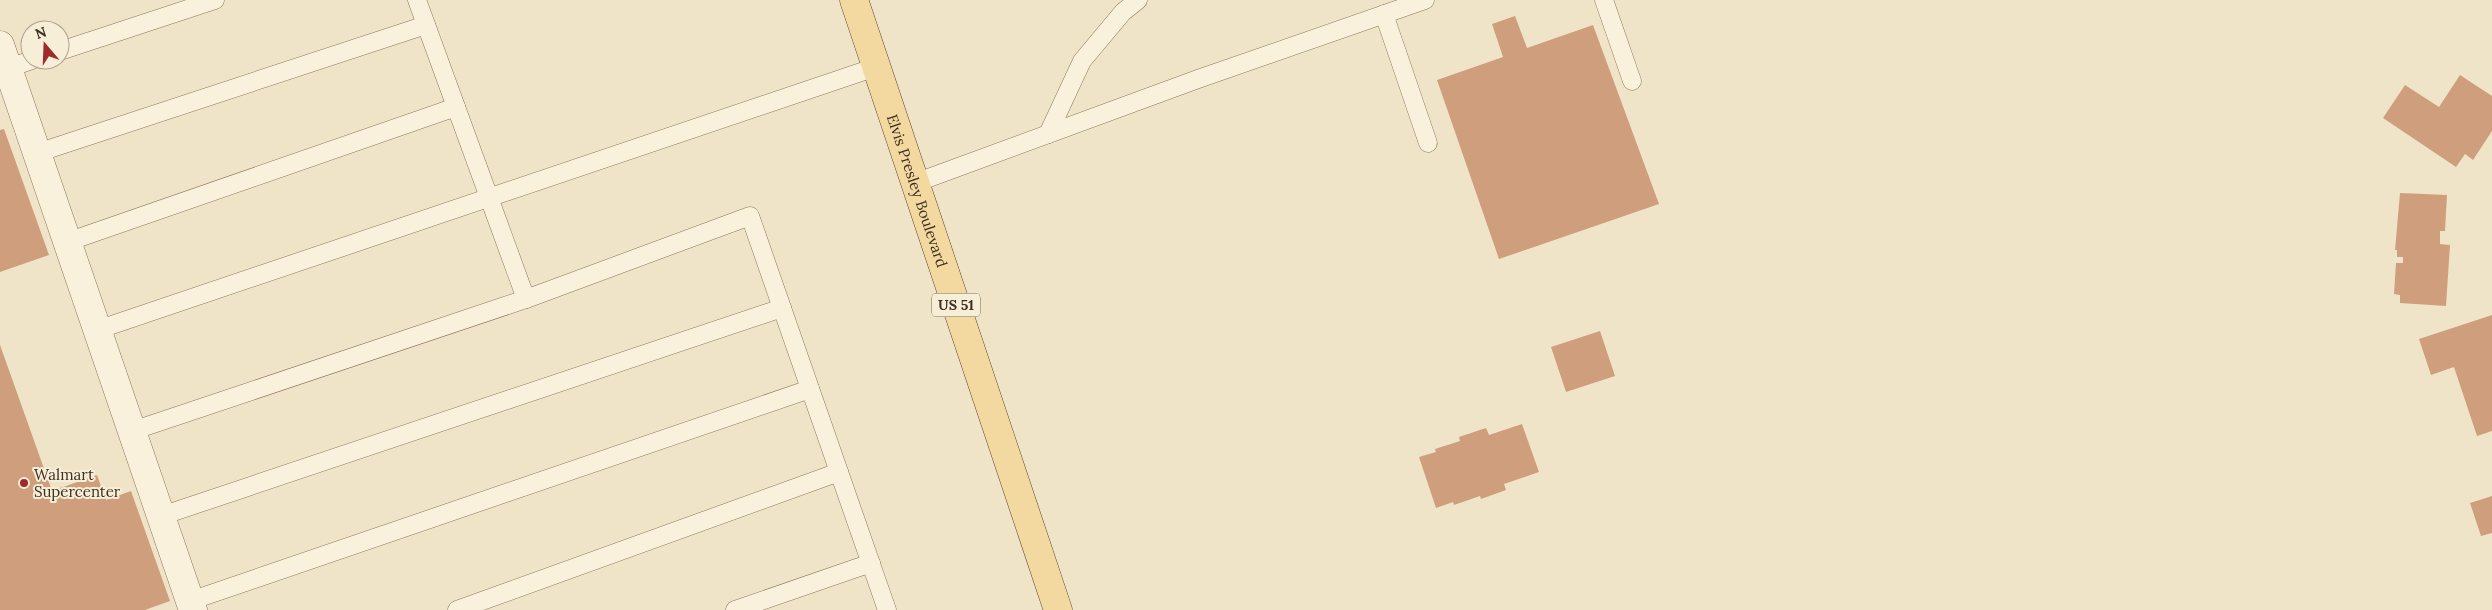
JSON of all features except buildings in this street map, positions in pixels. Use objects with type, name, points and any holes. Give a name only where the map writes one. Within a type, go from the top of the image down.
[{"type":"main road","name":"Elvis Presley Boulevard","points":[[854,0],[1058,610]]},
{"type":"street","points":[[10,61],[37,153],[192,605]]},
{"type":"lane","points":[[70,48],[215,0]]},
{"type":"lane","points":[[417,0],[526,299]]},
{"type":"lane","points":[[1048,134],[1082,61],[1123,12],[1138,0]]},
{"type":"lane","points":[[915,183],[1425,0]]},
{"type":"lane","points":[[1604,0],[1632,81]]},
{"type":"lane","points":[[1384,14],[1428,143]]},
{"type":"lane","points":[[37,153],[426,25]]},
{"type":"lane","points":[[97,330],[876,67]]},
{"type":"lane","points":[[68,242],[456,106]]},
{"type":"lane","points":[[132,431],[526,299],[750,216],[887,610]]},
{"type":"lane","points":[[161,516],[782,308]]},
{"type":"lane","points":[[192,605],[810,390]]},
{"type":"lane","points":[[458,610],[839,472]]},
{"type":"lane","points":[[735,610],[871,563]]},
{"type":"place","name":"Walmart Supercenter","points":[[24,483]]}]
